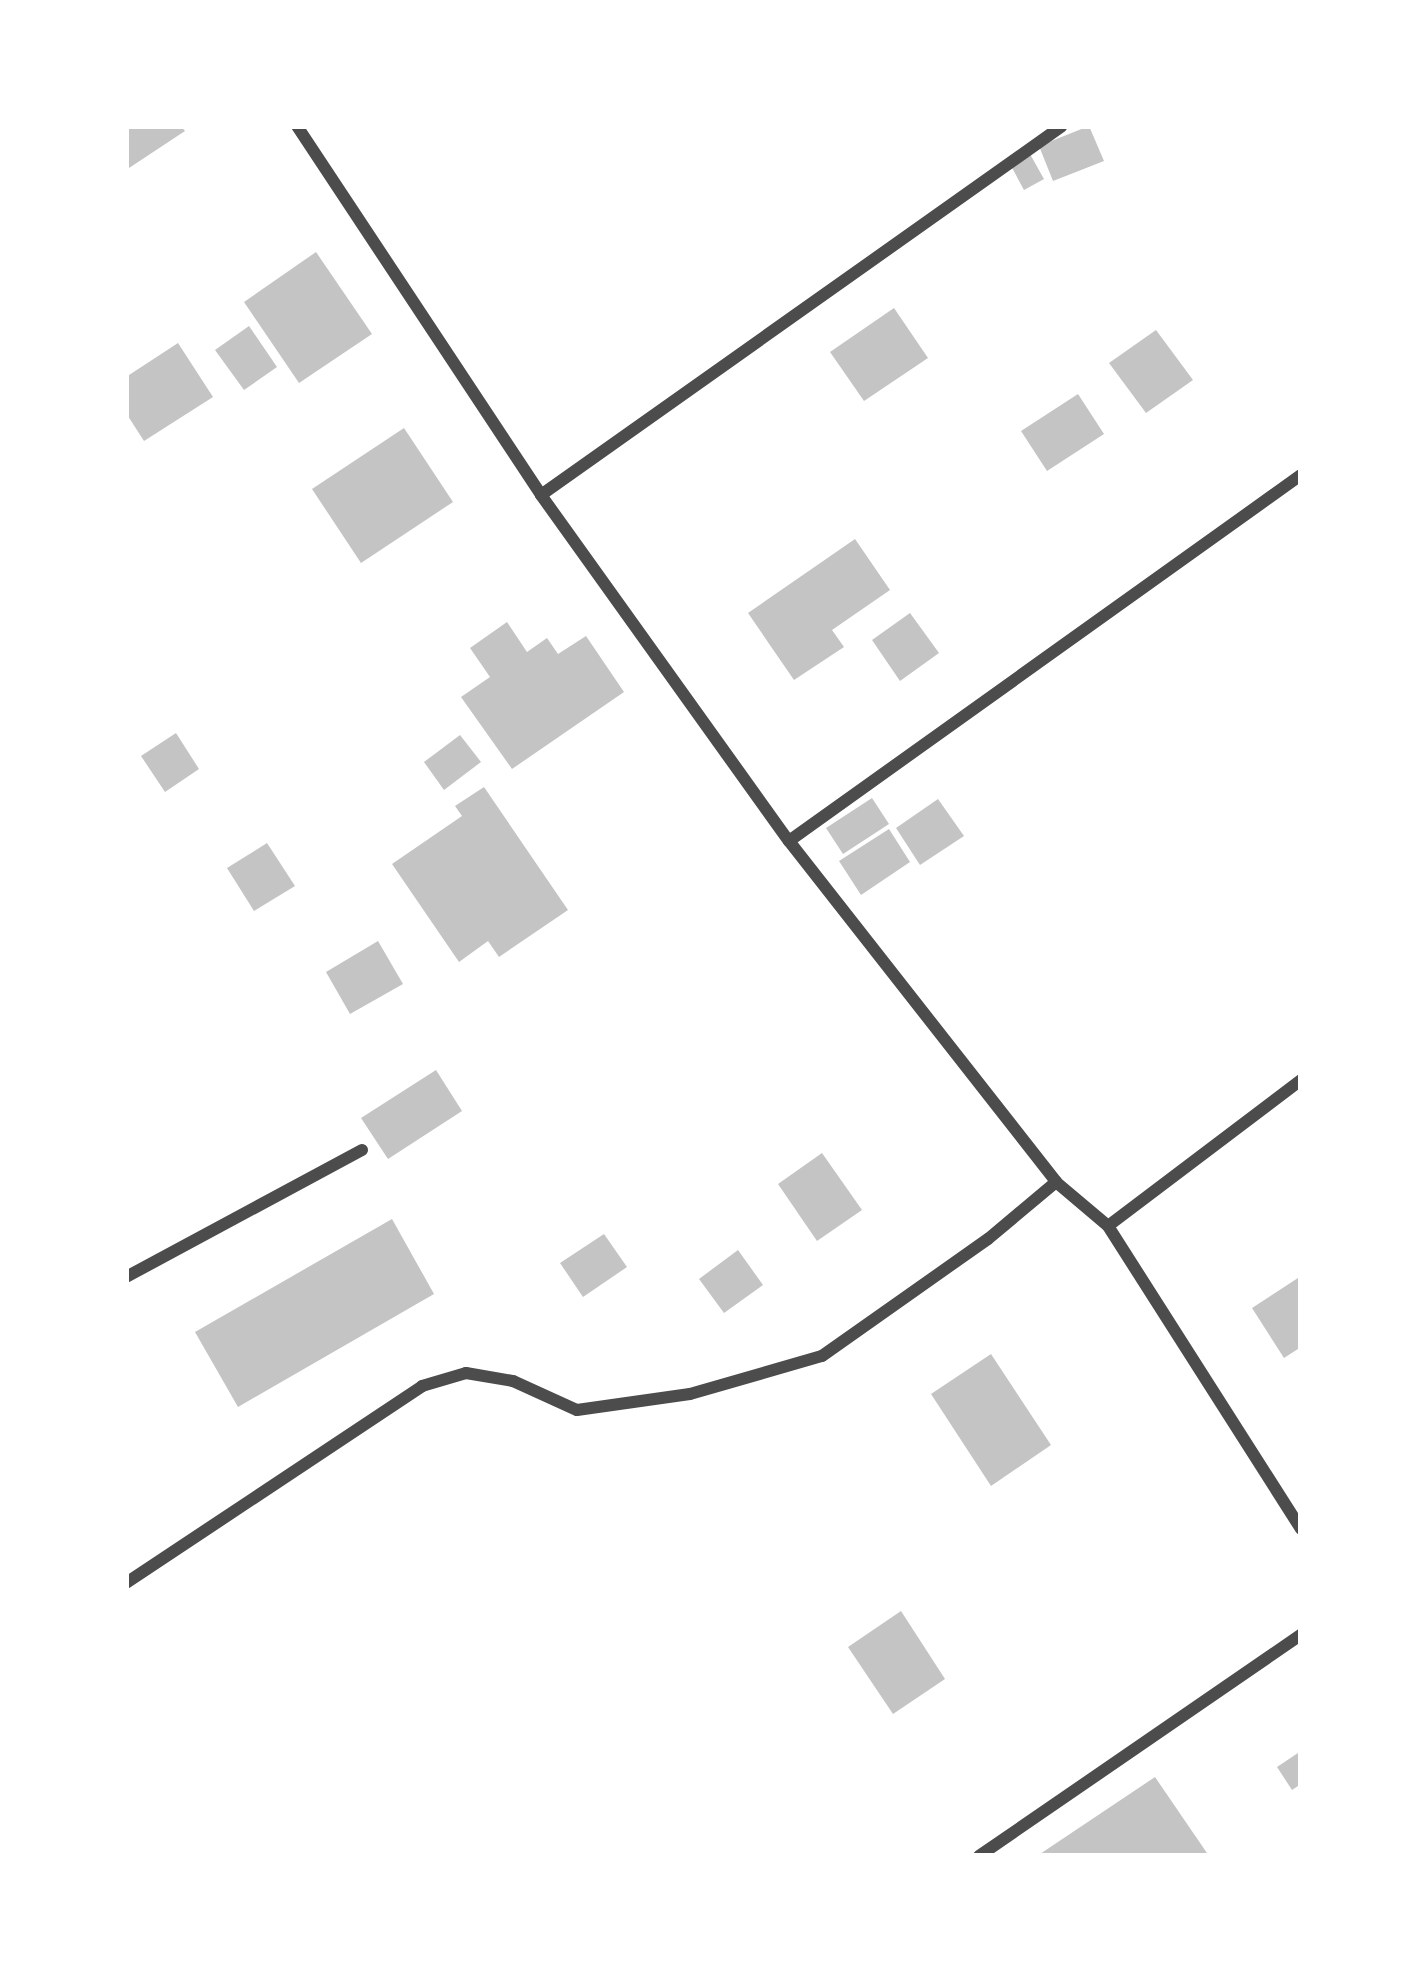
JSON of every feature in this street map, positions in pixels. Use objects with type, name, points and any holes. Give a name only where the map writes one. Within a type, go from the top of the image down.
[{"type":"street","points":[[297,126],[541,495],[789,842],[1056,1182],[1108,1226],[1301,1529]]},
{"type":"street","points":[[541,495],[1062,126]]},
{"type":"street","points":[[789,842],[1301,475]]},
{"type":"street","points":[[1108,1226],[1301,1080]]},
{"type":"street","points":[[126,1277],[362,1150]]},
{"type":"street","points":[[126,1583],[422,1386],[466,1373],[514,1381],[577,1410],[690,1394],[822,1357],[988,1239],[1056,1182]]},
{"type":"street","points":[[979,1856],[1301,1635]]},
{"type":"building","points":[[126,126],[181,126],[185,131],[126,170]]},
{"type":"building","points":[[1089,126],[1104,161],[1053,181],[1039,146]]},
{"type":"building","points":[[1030,154],[1044,179],[1024,190],[1010,164]]},
{"type":"building","points":[[316,252],[372,334],[299,383],[244,302]]},
{"type":"building","points":[[894,308],[928,358],[864,401],[830,352]]},
{"type":"building","points":[[249,326],[277,367],[244,390],[215,350]]},
{"type":"building","points":[[1156,330],[1193,380],[1146,413],[1109,363]]},
{"type":"building","points":[[178,343],[213,397],[144,441],[126,413],[126,377]]},
{"type":"building","points":[[1078,394],[1104,434],[1047,471],[1021,431]]},
{"type":"building","points":[[404,428],[453,502],[361,563],[312,489]]},
{"type":"building","points":[[855,539],[890,590],[832,630],[844,647],[794,680],[748,613]]},
{"type":"building","points":[[910,613],[939,653],[900,681],[872,640]]},
{"type":"building","points":[[507,622],[527,652],[547,638],[558,654],[586,636],[624,692],[512,769],[461,697],[490,677],[470,648]]},
{"type":"building","points":[[176,733],[199,769],[165,792],[141,756]]},
{"type":"building","points":[[460,735],[481,762],[444,790],[424,762]]},
{"type":"building","points":[[484,787],[568,910],[499,957],[488,941],[459,962],[392,864],[462,816],[455,806]]},
{"type":"building","points":[[872,798],[889,824],[843,854],[826,828]]},
{"type":"building","points":[[938,799],[964,836],[920,865],[896,828]]},
{"type":"building","points":[[889,829],[910,862],[861,895],[839,861]]},
{"type":"building","points":[[267,843],[295,886],[254,911],[227,868]]},
{"type":"building","points":[[378,941],[403,984],[350,1014],[326,972]]},
{"type":"building","points":[[436,1070],[462,1111],[388,1159],[361,1118]]},
{"type":"building","points":[[822,1153],[862,1210],[817,1241],[778,1184]]},
{"type":"building","points":[[392,1219],[434,1294],[238,1407],[195,1332]]},
{"type":"building","points":[[604,1234],[627,1267],[583,1297],[560,1263]]},
{"type":"building","points":[[738,1250],[763,1285],[724,1313],[699,1279]]},
{"type":"building","points":[[1301,1276],[1301,1347],[1284,1358],[1252,1308]]},
{"type":"building","points":[[991,1354],[1051,1445],[991,1486],[931,1394]]},
{"type":"building","points":[[901,1611],[945,1679],[893,1714],[848,1647]]},
{"type":"building","points":[[1301,1751],[1301,1784],[1292,1790],[1277,1767]]},
{"type":"building","points":[[1155,1777],[1209,1856],[1037,1856]]}]
